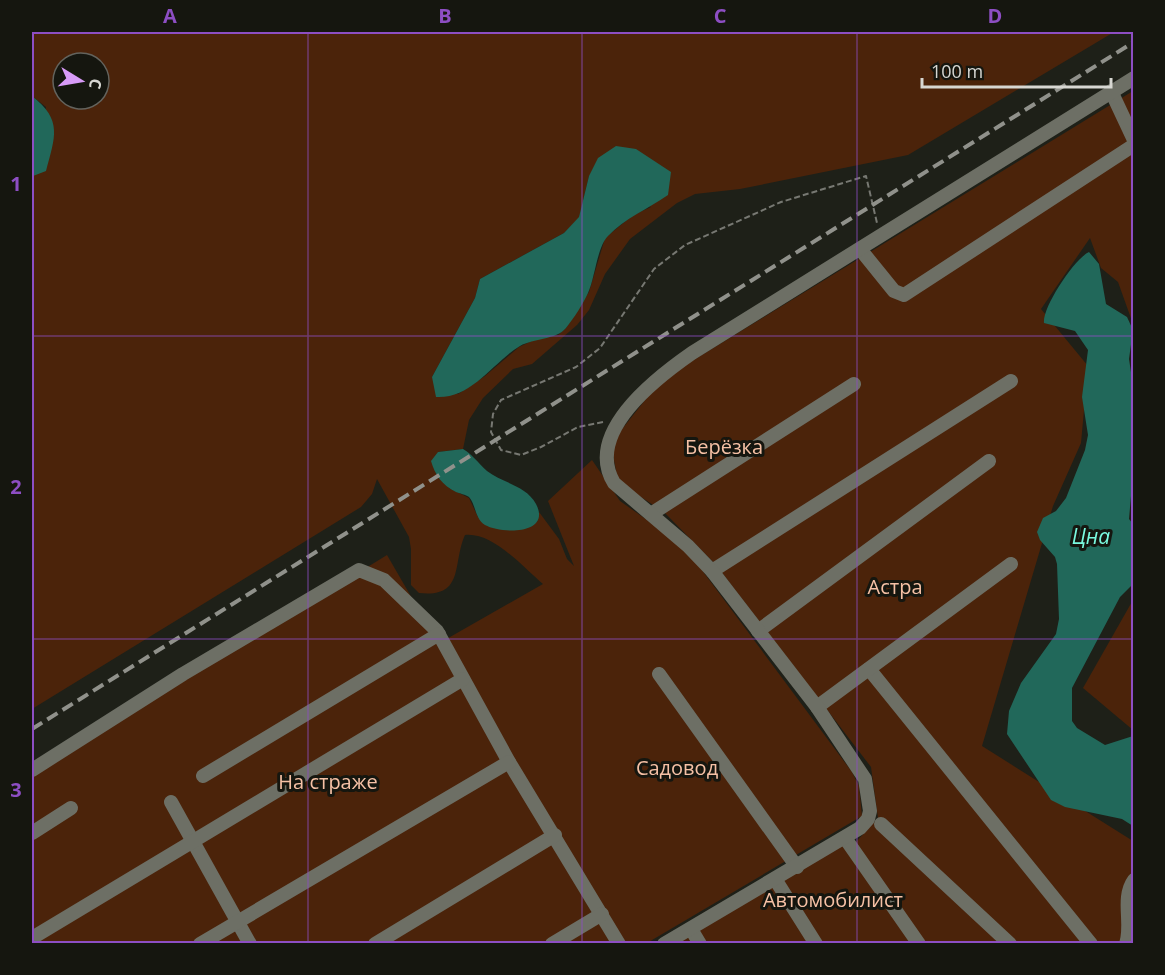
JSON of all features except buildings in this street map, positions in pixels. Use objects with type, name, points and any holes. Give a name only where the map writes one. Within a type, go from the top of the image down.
[{"type":"street","points":[[664,944],[845,838],[868,819],[868,790],[860,768],[817,707],[712,571],[614,483],[608,469],[609,444],[623,417],[656,378],[1134,78]]},
{"type":"street","points":[[1111,91],[1134,140]]},
{"type":"street","points":[[860,249],[894,291],[904,295],[1134,145]]},
{"type":"street","points":[[712,571],[1011,381]]},
{"type":"street","points":[[651,514],[854,384]]},
{"type":"street","points":[[758,631],[989,461]]},
{"type":"street","points":[[817,707],[1011,564]]},
{"type":"street","points":[[32,770],[183,674],[359,570],[384,580],[439,634],[509,762],[619,944]]},
{"type":"street","points":[[202,776],[439,634]]},
{"type":"street","points":[[869,669],[1091,944]]},
{"type":"street","points":[[660,674],[796,867]]},
{"type":"street","points":[[32,938],[463,679]]},
{"type":"street","points":[[200,944],[509,762]]},
{"type":"street","points":[[171,802],[191,842],[250,944]]},
{"type":"street","points":[[32,833],[70,808]]},
{"type":"street","points":[[881,824],[1010,944]]},
{"type":"street","points":[[375,944],[555,836]]},
{"type":"street","points":[[845,838],[919,944]]},
{"type":"street","points":[[775,879],[816,944]]},
{"type":"street","points":[[1126,944],[1130,932],[1127,909],[1134,880]]},
{"type":"street","points":[[552,944],[602,914]]},
{"type":"street","points":[[691,929],[700,944]]},
{"type":"path","points":[[623,417],[578,427],[521,455],[501,450],[491,432],[493,414],[501,400],[576,367],[600,348],[654,269],[686,245],[782,202],[866,176],[881,235]]},
{"type":"green space","name":"Садовод","points":[[32,32],[1114,32],[908,155],[740,189],[695,194],[677,203],[630,239],[605,274],[589,310],[577,325],[532,364],[513,369],[483,398],[469,420],[463,449],[438,452],[449,488],[469,498],[478,517],[537,522],[539,512],[559,539],[567,559],[574,566],[548,501],[592,460],[620,501],[684,546],[852,772],[859,786],[862,816],[647,943],[621,943],[443,641],[543,584],[497,545],[486,539],[465,535],[450,584],[444,590],[434,593],[419,593],[411,585],[409,537],[377,479],[372,494],[361,507],[32,709],[32,175],[46,107],[32,96]],"holes":[[[589,176],[651,207],[633,215],[605,238],[589,292],[566,328],[558,335],[538,338],[519,347],[485,376],[458,394],[432,377],[475,298],[480,279],[564,233],[579,218]]]},
{"type":"green space","points":[[1133,91],[1133,324],[1118,282],[1101,268],[1090,238],[1041,309],[1088,366],[1081,443],[1053,506],[982,746],[1133,841],[1133,943],[925,943],[855,843],[878,818],[871,767],[716,565],[664,512],[618,482],[611,443],[661,380]]},
{"type":"green space","name":"На страже","points":[[387,555],[612,944],[32,944],[32,773]]},
{"type":"green space","points":[[1133,600],[1133,730],[1083,688]]},
{"type":"green space","name":"Автомобилист","points":[[849,839],[919,944],[670,944]]},
{"type":"water","points":[[32,96],[49,113],[54,130],[46,171],[33,176]]},
{"type":"water","points":[[616,146],[636,149],[671,172],[668,195],[629,219],[604,241],[584,302],[562,332],[520,346],[471,386],[449,396],[436,397],[432,377],[475,298],[480,279],[564,233],[579,217],[589,176],[598,158]]},
{"type":"water","name":"Цна","points":[[1089,252],[1099,264],[1106,304],[1127,317],[1133,330],[1129,359],[1134,392],[1134,462],[1129,519],[1133,524],[1134,583],[1120,597],[1072,688],[1072,721],[1077,728],[1105,745],[1133,736],[1133,826],[1122,819],[1065,807],[1051,800],[1007,734],[1009,711],[1021,683],[1056,634],[1059,619],[1057,564],[1055,557],[1040,540],[1037,532],[1043,518],[1056,511],[1066,498],[1085,450],[1088,435],[1082,397],[1088,350],[1075,331],[1044,323],[1045,316],[1053,296],[1068,274],[1075,264]]},
{"type":"water","points":[[463,449],[487,471],[520,488],[532,498],[539,514],[537,522],[522,530],[502,530],[485,525],[477,516],[469,497],[443,483],[431,461],[438,452]]},
{"type":"railway","points":[[32,729],[1134,42]]},
{"type":"park label","name":"Берёзка","points":[[724,446]]},
{"type":"park label","name":"Астра","points":[[895,586]]}]
